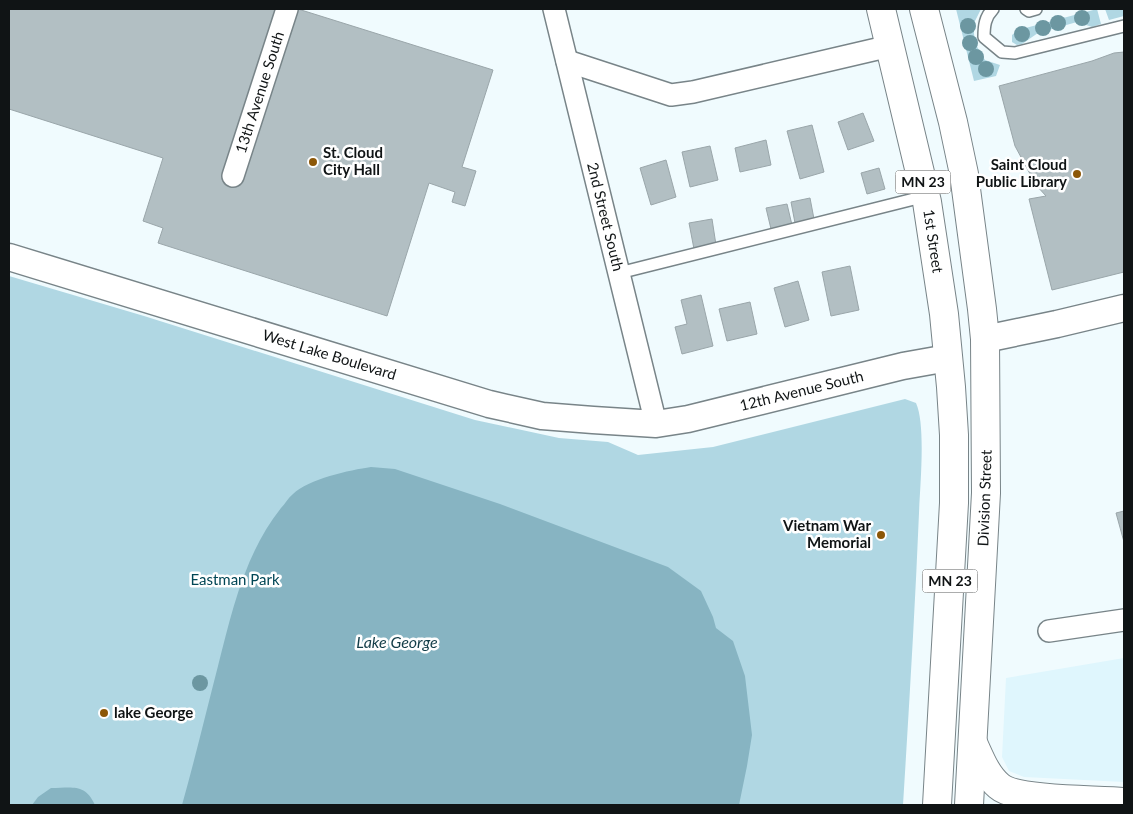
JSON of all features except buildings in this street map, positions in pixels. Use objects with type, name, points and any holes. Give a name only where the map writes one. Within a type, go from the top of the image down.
[{"type":"highway","name":"1st Street","points":[[880,9],[926,196],[938,268],[948,358]]},
{"type":"highway","name":"MN 23","points":[[924,9],[953,122],[964,174],[985,340]]},
{"type":"highway","name":"Division Street","points":[[969,805],[986,492],[985,340]]},
{"type":"highway","name":"Division Street","points":[[937,805],[954,503],[954,435],[948,358]]},
{"type":"highway","points":[[973,742],[990,776],[999,787],[1010,793],[1031,797],[1124,802]]},
{"type":"street","name":"13th Avenue South","points":[[233,176],[288,9]]},
{"type":"street","name":"2nd Street South","points":[[554,9],[656,424]]},
{"type":"street","points":[[567,61],[672,95],[693,92],[890,46]]},
{"type":"street","name":"West Lake Boulevard","points":[[9,258],[489,404],[542,416],[656,424]]},
{"type":"street","points":[[985,340],[1124,308]]},
{"type":"street","name":"12th Avenue South","points":[[656,424],[688,419],[904,366],[948,358]]},
{"type":"street","points":[[1049,631],[1124,620]]},
{"type":"lane","points":[[993,9],[984,24],[984,37],[1002,52],[1015,53],[1124,26]]},
{"type":"lane","points":[[1026,9],[1036,9]]},
{"type":"lane","points":[[619,273],[926,196]]},
{"type":"shaded area","points":[[1124,658],[1124,782],[1024,777],[1009,771],[1002,757],[1006,678]]},
{"type":"green space","points":[[956,9],[981,9],[974,23],[976,45],[985,60],[1000,65],[996,76],[974,81]]},
{"type":"green space","points":[[1097,9],[1101,24],[1092,27],[1077,22],[1038,33],[1022,44],[1017,45],[1012,42],[1012,35],[1018,30]]},
{"type":"green space","points":[[1105,9],[1124,9],[1124,16],[1109,20]]},
{"type":"green space","name":"Eastman Park","points":[[9,276],[144,316],[475,420],[559,438],[608,442],[638,455],[713,447],[905,399],[916,403],[921,426],[921,472],[903,805],[9,805]]},
{"type":"water","name":"Lake George","points":[[371,467],[395,469],[500,504],[668,567],[701,591],[716,628],[733,641],[745,676],[752,735],[739,805],[182,805],[229,624],[241,583],[258,544],[281,508],[300,489],[330,476]]},
{"type":"water","points":[[51,788],[77,788],[87,793],[95,805],[32,805],[38,797]]},
{"type":"place","name":"St. Cloud City Hall","points":[[313,162]]},
{"type":"place","name":"Saint Cloud Public Library","points":[[1077,174]]},
{"type":"place","name":"Vietnam War Memorial","points":[[881,535]]},
{"type":"place","name":"lake George","points":[[104,713]]}]
